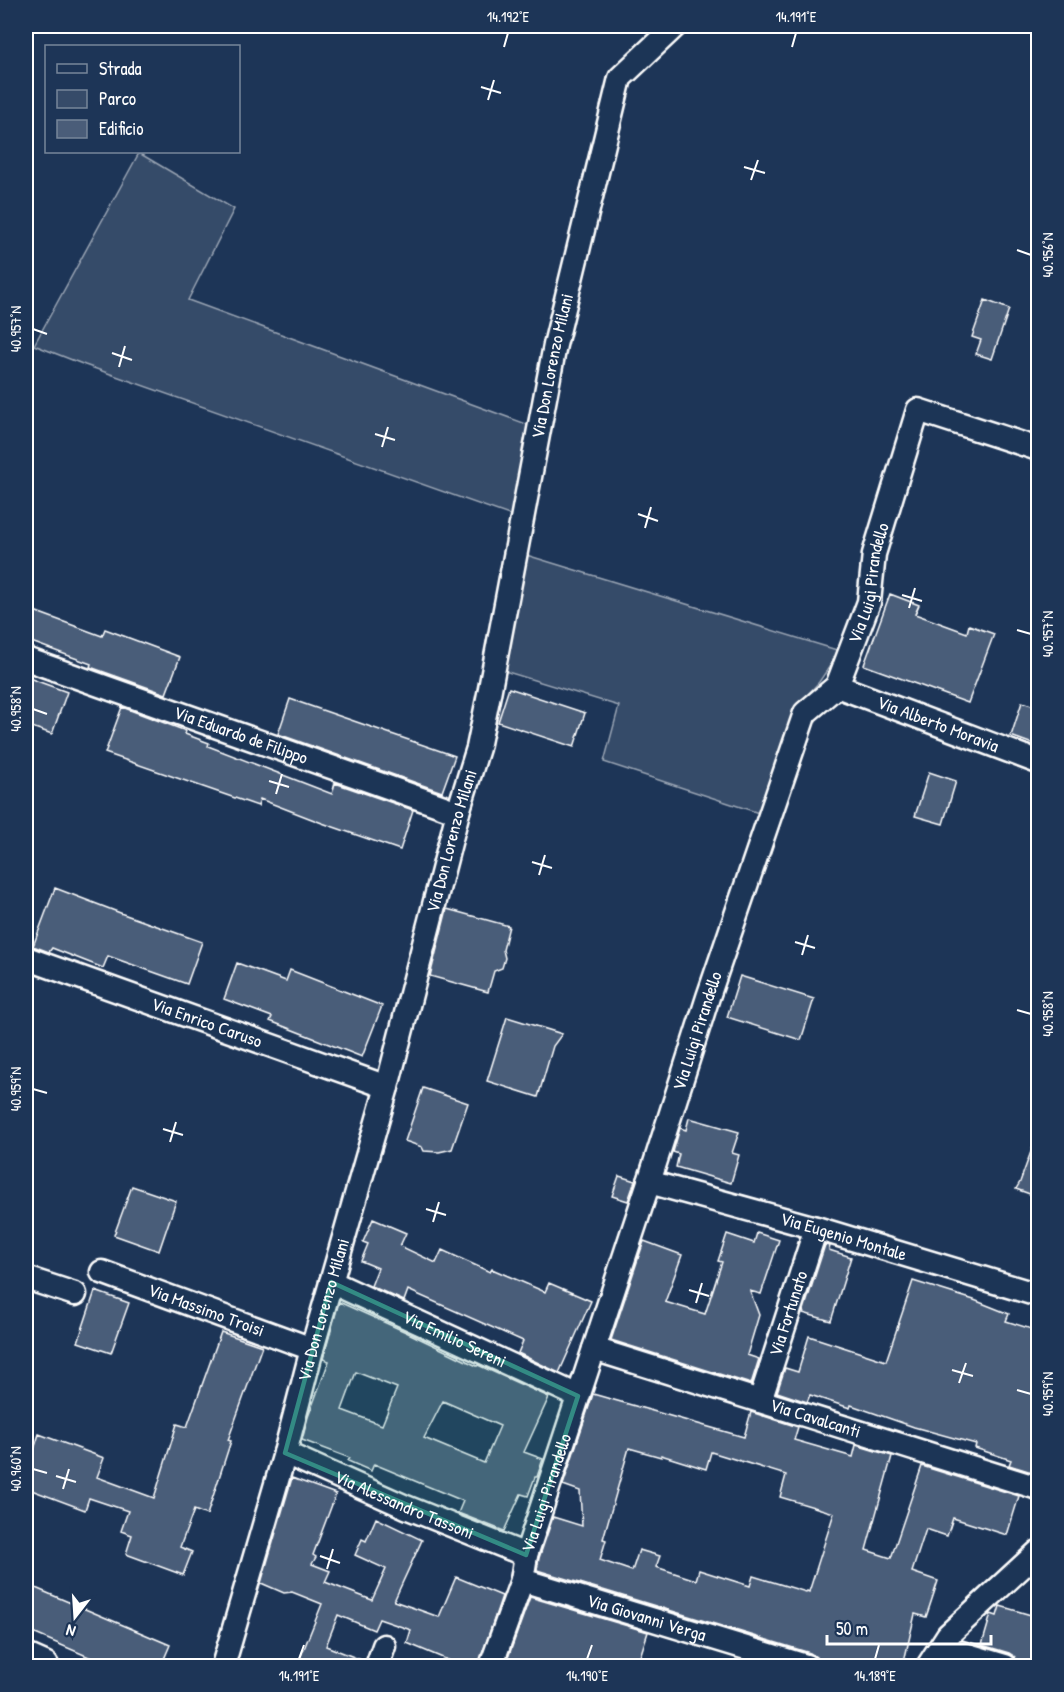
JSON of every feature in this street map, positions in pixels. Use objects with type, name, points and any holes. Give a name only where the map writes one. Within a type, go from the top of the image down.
[{"type":"main road","points":[[26,1658],[44,1666]]},
{"type":"street","name":"Via Don Lorenzo Milani","points":[[223,1666],[285,1454],[312,1349],[387,1087],[458,812],[478,748],[555,345],[620,78],[675,26]]},
{"type":"street","name":"Via Luigi Pirandello","points":[[491,1666],[522,1580],[526,1555],[708,997],[806,713],[837,686],[869,602],[874,554],[918,410],[1038,449]]},
{"type":"street","name":"Via Eduardo de Filippo","points":[[26,659],[458,812]]},
{"type":"street","name":"Via Alberto Moravia","points":[[837,686],[1038,762]]},
{"type":"street","name":"Via Enrico Caruso","points":[[26,958],[387,1087]]},
{"type":"street","name":"Via Eugenio Montale","points":[[649,1182],[816,1228],[1038,1295]]},
{"type":"street","name":"Via Fortunato","points":[[760,1401],[816,1228]]},
{"type":"street","name":"Via Massimo Troisi","points":[[102,1272],[312,1349]]},
{"type":"street","points":[[26,1278],[75,1294]]},
{"type":"street","name":"Via Emilio Sereni","points":[[331,1282],[578,1396]]},
{"type":"street","name":"Via Cavalcanti","points":[[594,1349],[1038,1488]]},
{"type":"street","name":"Via Alessandro Tassoni","points":[[285,1454],[406,1507],[526,1555]]},
{"type":"street","points":[[928,1666],[948,1635],[1038,1552]]},
{"type":"street","name":"Via Giovanni Verga","points":[[522,1580],[806,1666]]},
{"type":"street","points":[[941,1647],[1005,1666]]},
{"type":"highlighted area","points":[[331,1282],[578,1396],[526,1555],[285,1453]]},
{"type":"green space","points":[[139,153],[234,209],[188,300],[529,425],[512,516],[34,345]]},
{"type":"green space","points":[[523,554],[840,651],[819,682],[802,701],[765,815],[604,762],[619,706],[501,670]]},
{"type":"building","points":[[985,300],[1009,309],[992,359],[976,354],[981,340],[972,337]]},
{"type":"building","points":[[890,594],[919,605],[915,614],[967,633],[969,625],[994,634],[968,703],[864,665]]},
{"type":"building","points":[[26,608],[102,636],[105,629],[180,657],[166,694],[90,667],[91,664],[26,640]]},
{"type":"building","points":[[26,677],[67,692],[52,734],[26,725]]},
{"type":"building","points":[[509,688],[585,713],[574,747],[498,722]]},
{"type":"building","points":[[290,699],[455,756],[442,792],[278,734]]},
{"type":"building","points":[[1022,702],[1038,707],[1038,746],[1011,736]]},
{"type":"building","points":[[122,707],[186,731],[185,734],[209,743],[208,746],[332,794],[335,783],[413,810],[400,850],[260,799],[258,806],[105,753]]},
{"type":"building","points":[[929,772],[956,781],[943,824],[915,816]]},
{"type":"building","points":[[55,888],[202,942],[187,984],[108,956],[103,968],[52,948],[49,952],[33,946]]},
{"type":"building","points":[[447,909],[509,926],[503,950],[505,958],[502,968],[494,971],[488,992],[430,976]]},
{"type":"building","points":[[237,963],[286,981],[290,970],[382,1006],[362,1057],[270,1021],[272,1017],[224,999]]},
{"type":"building","points":[[740,976],[814,999],[801,1040],[727,1017]]},
{"type":"building","points":[[507,1017],[562,1034],[553,1046],[538,1097],[487,1081]]},
{"type":"building","points":[[423,1088],[468,1103],[452,1149],[439,1152],[424,1151],[422,1147],[405,1141]]},
{"type":"building","points":[[689,1118],[739,1132],[732,1153],[739,1155],[731,1183],[676,1167],[679,1154],[673,1152],[680,1128],[686,1130]]},
{"type":"building","points":[[1036,1138],[1038,1139],[1038,1197],[1016,1189]]},
{"type":"building","points":[[619,1176],[635,1181],[628,1201],[612,1196]]},
{"type":"building","points":[[132,1186],[176,1201],[159,1251],[114,1235]]},
{"type":"building","points":[[373,1219],[406,1233],[400,1246],[436,1263],[442,1250],[490,1272],[492,1269],[545,1292],[549,1283],[591,1301],[559,1373],[518,1353],[523,1341],[408,1290],[404,1301],[371,1286],[378,1268],[361,1261],[368,1244],[363,1242]]},
{"type":"building","points":[[757,1233],[779,1240],[761,1294],[750,1291],[759,1315],[747,1355],[759,1359],[751,1384],[611,1340],[644,1241],[682,1255],[665,1302],[705,1314],[722,1262],[718,1261],[727,1234],[754,1243]]},
{"type":"building","points":[[825,1245],[830,1246],[829,1250],[851,1257],[831,1321],[803,1313]]},
{"type":"building","points":[[913,1281],[974,1300],[1009,1314],[1006,1321],[1038,1331],[1038,1474],[1009,1465],[1011,1460],[975,1448],[976,1444],[914,1427],[851,1405],[850,1408],[810,1395],[807,1402],[777,1392],[785,1368],[798,1372],[809,1336],[886,1361]]},
{"type":"building","points":[[95,1291],[129,1303],[111,1353],[78,1342]]},
{"type":"building","points":[[339,1302],[549,1397],[524,1452],[543,1459],[537,1477],[535,1477],[528,1496],[521,1494],[504,1531],[458,1513],[463,1501],[374,1464],[371,1471],[348,1461],[350,1458],[302,1440],[329,1361],[323,1359]],"holes":[[[356,1372],[397,1388],[382,1425],[342,1410]],[[443,1401],[500,1426],[484,1463],[424,1438]]]},
{"type":"building","points":[[221,1332],[262,1346],[228,1440],[231,1441],[207,1515],[194,1510],[180,1547],[192,1552],[183,1575],[126,1554],[132,1535],[121,1531],[128,1511],[89,1498],[85,1510],[26,1488],[26,1474],[39,1434],[104,1458],[97,1477],[154,1498],[177,1424],[187,1427]]},
{"type":"building","points":[[593,1394],[744,1437],[751,1412],[798,1427],[794,1440],[853,1457],[856,1445],[892,1456],[866,1550],[891,1558],[922,1466],[1019,1496],[1007,1535],[953,1518],[947,1536],[926,1529],[912,1572],[938,1581],[926,1617],[915,1614],[903,1666],[862,1666],[848,1663],[847,1666],[819,1666],[816,1657],[810,1653],[537,1570],[553,1517],[582,1526],[580,1491],[563,1485]],"holes":[[[629,1448],[661,1457],[661,1455],[706,1469],[711,1452],[786,1475],[780,1497],[834,1513],[809,1592],[753,1576],[750,1586],[699,1570],[696,1580],[656,1567],[660,1556],[639,1550],[632,1571],[600,1560],[606,1540],[603,1539]]]},
{"type":"building","points":[[292,1478],[336,1494],[313,1555],[316,1557],[312,1564],[330,1571],[325,1582],[372,1600],[386,1569],[355,1555],[362,1539],[366,1541],[376,1518],[422,1540],[394,1601],[439,1617],[456,1577],[502,1596],[478,1666],[462,1666],[407,1643],[411,1630],[379,1619],[374,1630],[338,1615],[326,1646],[364,1661],[364,1666],[297,1666],[322,1604],[292,1592],[284,1593],[261,1583]]},
{"type":"building","points":[[26,1584],[170,1645],[161,1666],[110,1666],[26,1630]]},
{"type":"building","points":[[530,1597],[648,1632],[637,1666],[505,1666]]},
{"type":"building","points":[[1000,1606],[1038,1617],[1038,1660],[1035,1659],[1034,1666],[1018,1666],[1015,1657],[1009,1653],[982,1645],[991,1614],[997,1616]]}]
